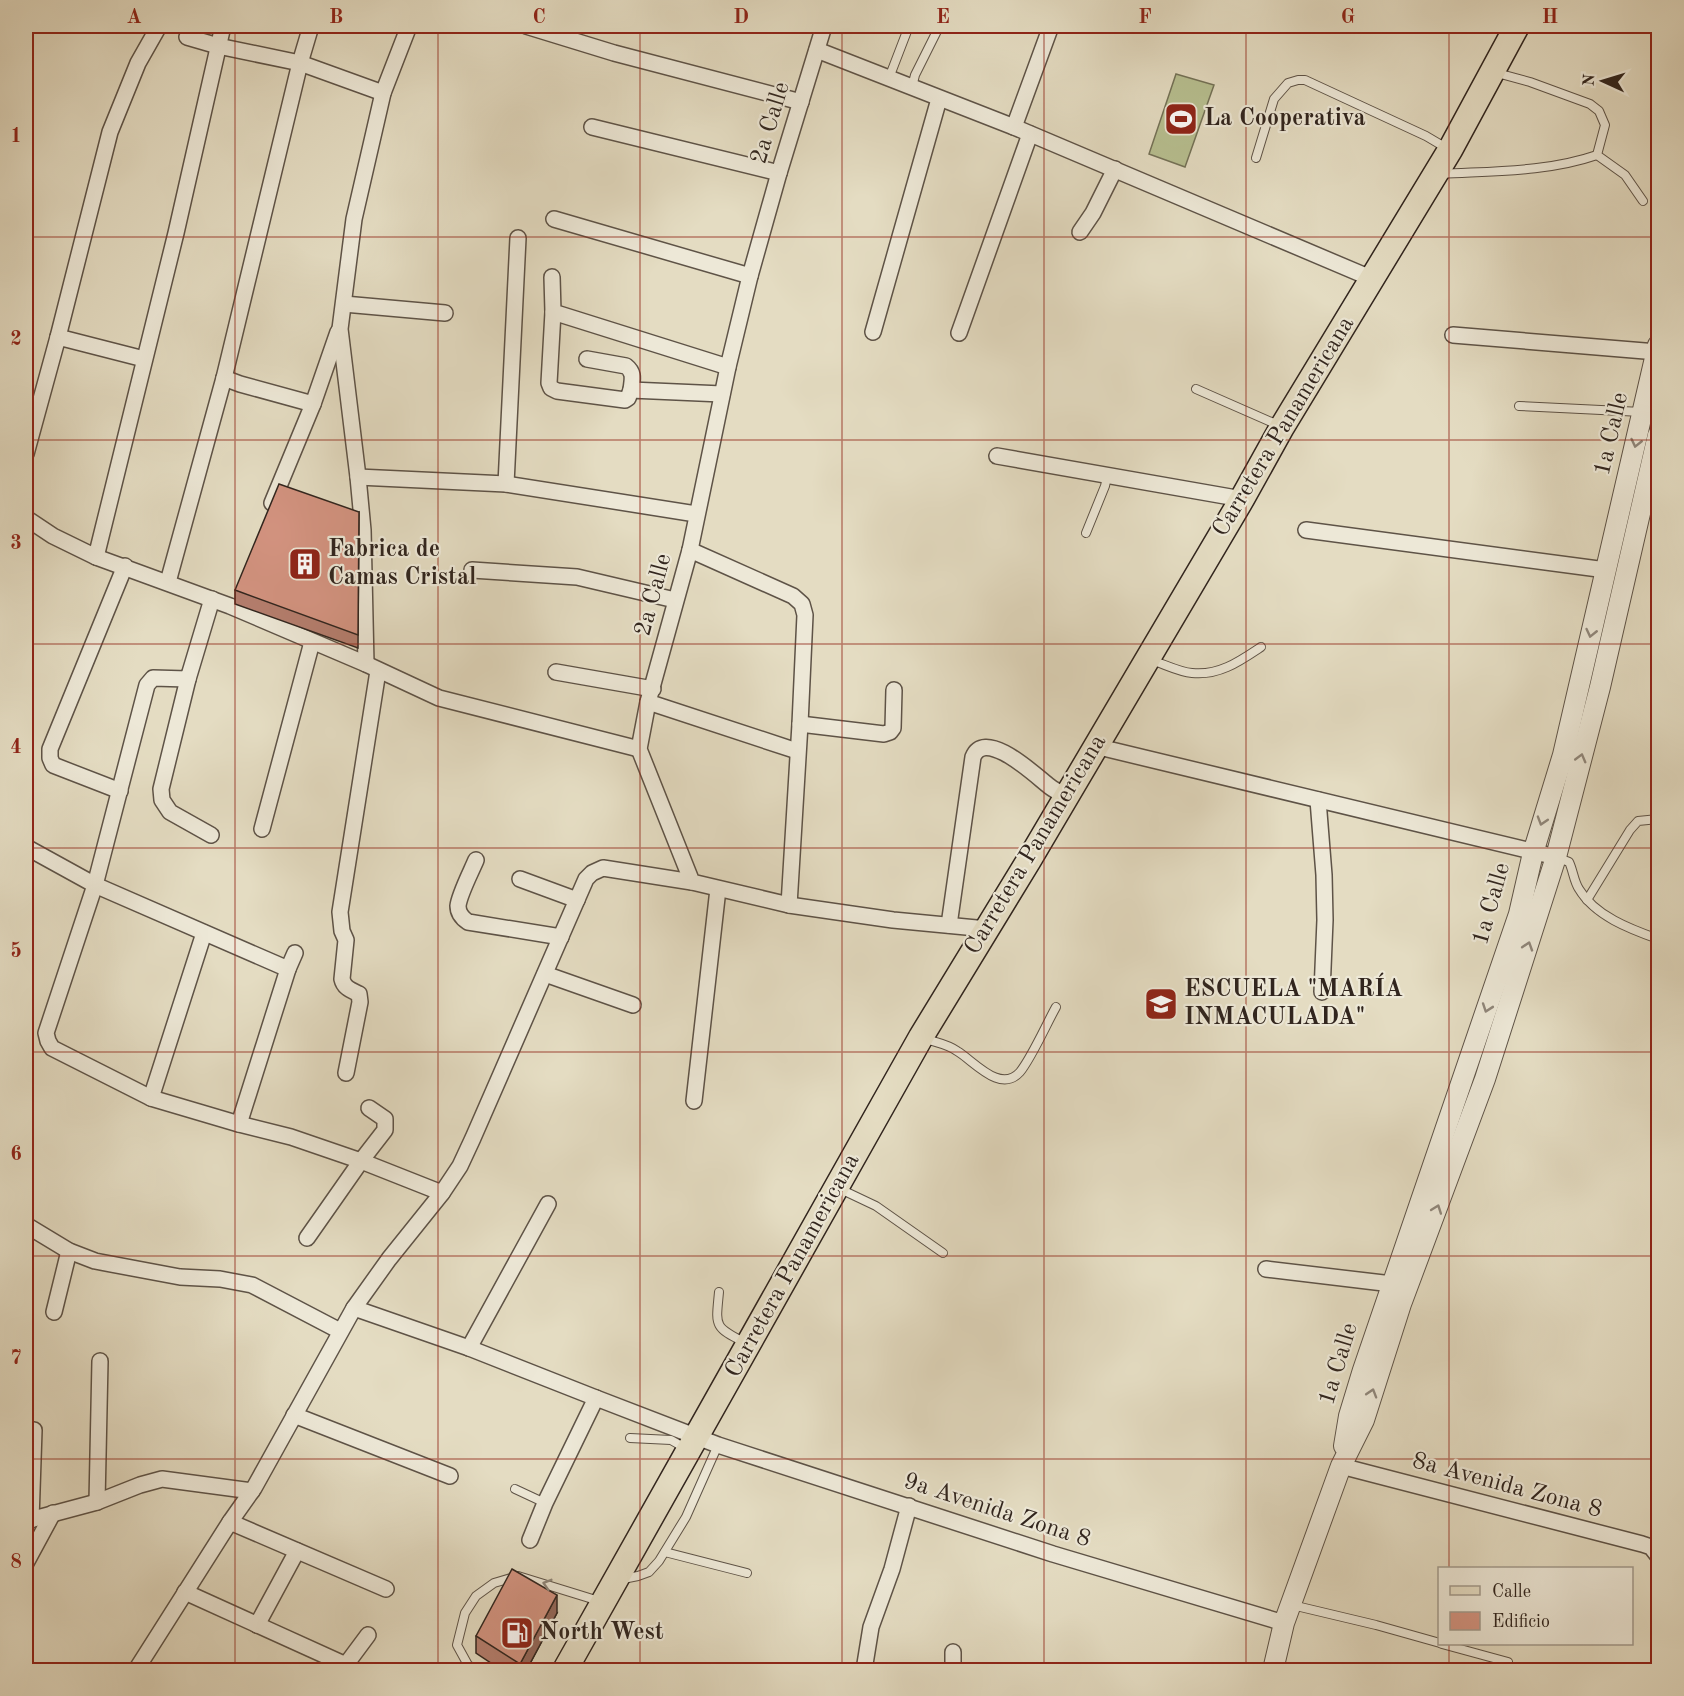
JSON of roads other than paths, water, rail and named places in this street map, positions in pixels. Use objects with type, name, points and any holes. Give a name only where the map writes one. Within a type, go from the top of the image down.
[{"type":"main road","name":"Carretera Panamericana","points":[[565,1671],[615,1581],[701,1444],[748,1344],[921,1037],[1066,796],[1282,428],[1450,150],[1517,26]]},
{"type":"street","points":[[26,454],[110,132],[138,63],[159,26]]},
{"type":"street","points":[[96,557],[176,233],[224,26]]},
{"type":"street","points":[[168,582],[224,378],[300,63],[311,26]]},
{"type":"street","points":[[265,521],[313,404],[340,329],[354,219],[383,93],[409,26]]},
{"type":"street","points":[[526,26],[614,53],[801,102]]},
{"type":"street","name":"2a Calle","points":[[639,749],[675,600],[690,550],[722,394],[750,276],[824,26]]},
{"type":"street","points":[[1014,127],[1051,26]]},
{"type":"street","points":[[187,37],[218,46],[300,63],[383,93]]},
{"type":"street","points":[[817,50],[1014,127],[1373,279]]},
{"type":"street","points":[[873,332],[939,99]]},
{"type":"street","points":[[592,127],[779,173]]},
{"type":"street","points":[[959,333],[1030,134]]},
{"type":"street","points":[[1080,232],[1093,213],[1114,169]]},
{"type":"street","points":[[554,219],[750,276]]},
{"type":"street","points":[[506,484],[518,238]]},
{"type":"street","points":[[552,277],[553,312],[549,383],[551,388],[556,391],[625,400],[628,398],[633,375],[631,370],[626,366],[588,359]]},
{"type":"street","points":[[344,304],[445,313]]},
{"type":"street","points":[[553,312],[728,368]]},
{"type":"street","points":[[340,329],[358,477],[372,668],[340,912],[342,931],[346,940],[342,979],[344,985],[359,994],[360,1002],[346,1073]]},
{"type":"street","points":[[1453,335],[1658,349]]},
{"type":"street","points":[[58,337],[144,359]]},
{"type":"street","name":"1a Calle","points":[[1341,1466],[1349,1416],[1363,1370],[1519,914],[1533,853],[1563,755],[1658,349]]},
{"type":"street","points":[[224,378],[313,404]]},
{"type":"street","points":[[631,390],[722,394]]},
{"type":"street","name":"1a Calle","points":[[1273,1671],[1288,1614],[1341,1466],[1364,1420],[1401,1304],[1485,1079],[1556,857],[1600,687],[1659,435]]},
{"type":"street","points":[[997,456],[1242,499]]},
{"type":"street","points":[[358,477],[506,484],[696,514]]},
{"type":"street","points":[[26,518],[54,536],[96,557],[212,599],[232,600],[312,642],[439,698],[639,749],[692,882]]},
{"type":"street","points":[[1306,530],[1606,570]]},
{"type":"street","points":[[690,550],[793,596],[802,604],[805,615],[789,905]]},
{"type":"street","points":[[120,790],[53,765],[50,749],[125,567]]},
{"type":"street","points":[[472,570],[578,577],[675,600]]},
{"type":"street","points":[[212,599],[188,679],[161,789],[162,800],[170,812],[212,835]]},
{"type":"street","points":[[262,830],[312,642]]},
{"type":"street","points":[[556,672],[651,696],[797,751]]},
{"type":"street","points":[[188,679],[153,678],[149,682],[95,885],[46,1033],[48,1041],[52,1048],[151,1098],[291,1137],[361,1161],[442,1193]]},
{"type":"street","points":[[800,724],[884,734],[890,732],[893,728],[894,690]]},
{"type":"street","points":[[1095,746],[1556,857]]},
{"type":"street","points":[[949,925],[976,751],[981,747],[988,747],[1015,758],[1050,787],[1066,796]]},
{"type":"street","points":[[1318,800],[1325,921],[1322,992]]},
{"type":"street","points":[[26,847],[95,885],[288,969]]},
{"type":"street","points":[[476,860],[458,905],[459,914],[463,918],[468,922],[561,937]]},
{"type":"street","points":[[136,1671],[252,1491],[354,1308],[460,1166],[585,879],[603,868],[692,882],[789,905],[893,920],[987,929]]},
{"type":"street","points":[[520,879],[577,900]]},
{"type":"street","points":[[694,1101],[718,889]]},
{"type":"street","points":[[151,1098],[204,933]]},
{"type":"street","points":[[239,1124],[295,953]]},
{"type":"street","points":[[545,974],[633,1005]]},
{"type":"street","points":[[307,1238],[385,1130],[385,1119],[369,1108]]},
{"type":"street","points":[[470,1347],[548,1204]]},
{"type":"street","points":[[26,1225],[69,1251],[95,1261],[180,1277],[220,1279],[252,1285],[340,1331]]},
{"type":"street","points":[[54,1312],[69,1251]]},
{"type":"street","points":[[1266,1269],[1392,1284]]},
{"type":"street","name":"9a Avenida Zona 8","points":[[354,1308],[470,1347],[701,1444],[909,1506],[1053,1554],[1288,1614]]},
{"type":"street","points":[[97,1502],[100,1361]]},
{"type":"street","points":[[530,1540],[545,1503],[596,1398]]},
{"type":"street","points":[[294,1415],[450,1476]]},
{"type":"street","points":[[34,1430],[28,1521],[97,1502],[162,1479],[252,1491]]},
{"type":"street","name":"8a Avenida Zona 8","points":[[1341,1466],[1642,1544],[1651,1547],[1659,1556]]},
{"type":"street","points":[[864,1671],[870,1627],[892,1569],[909,1506]]},
{"type":"street","points":[[26,1563],[53,1513]]},
{"type":"street","points":[[230,1522],[387,1589]]},
{"type":"street","points":[[257,1625],[297,1551]]},
{"type":"street","points":[[185,1592],[344,1668],[368,1635]]},
{"type":"street","points":[[953,1652],[953,1671]]},
{"type":"lane","points":[[889,78],[909,26]]},
{"type":"lane","points":[[912,87],[915,75],[937,31]]},
{"type":"lane","points":[[1492,71],[1590,104],[1599,111],[1605,125],[1597,155]]},
{"type":"lane","points":[[1256,158],[1274,99],[1288,83],[1298,80],[1305,80],[1426,136],[1450,150]]},
{"type":"lane","points":[[1434,175],[1538,168],[1577,162],[1597,155]]},
{"type":"lane","points":[[1597,155],[1625,175],[1643,201]]},
{"type":"lane","points":[[1196,388],[1282,428]]},
{"type":"lane","points":[[1519,406],[1643,412]]},
{"type":"lane","points":[[1086,533],[1106,486],[1107,477]]},
{"type":"lane","points":[[1147,659],[1191,673],[1212,673],[1235,665],[1261,647]]},
{"type":"lane","points":[[1587,900],[1630,830],[1638,821],[1659,819]]},
{"type":"lane","points":[[1556,857],[1569,862],[1577,887],[1601,912],[1630,929],[1659,939]]},
{"type":"lane","points":[[921,1037],[955,1049],[990,1076],[1002,1080],[1019,1073],[1056,1007]]},
{"type":"lane","points":[[837,1188],[876,1206],[943,1253]]},
{"type":"lane","points":[[719,1292],[717,1321],[726,1332],[748,1344]]},
{"type":"lane","points":[[615,1581],[649,1572],[665,1552],[686,1517],[701,1444],[630,1438]]},
{"type":"lane","points":[[515,1489],[545,1503]]},
{"type":"lane","points":[[665,1552],[747,1573]]},
{"type":"lane","points":[[476,1671],[468,1665],[457,1645],[465,1613],[476,1596],[494,1583],[518,1576],[603,1603]]},
{"type":"lane","points":[[1288,1614],[1376,1625],[1438,1642]]},
{"type":"lane","points":[[1448,1645],[1508,1662]]},
{"type":"place","name":"La Cooperativa","points":[[1181,119]]},
{"type":"place","name":"Fabrica de Camas Cristal","points":[[305,564]]},
{"type":"place","name":"ESCUELA \"MARÍA INMACULADA\"","points":[[1161,1004]]},
{"type":"place","name":"North West","points":[[517,1633]]}]
